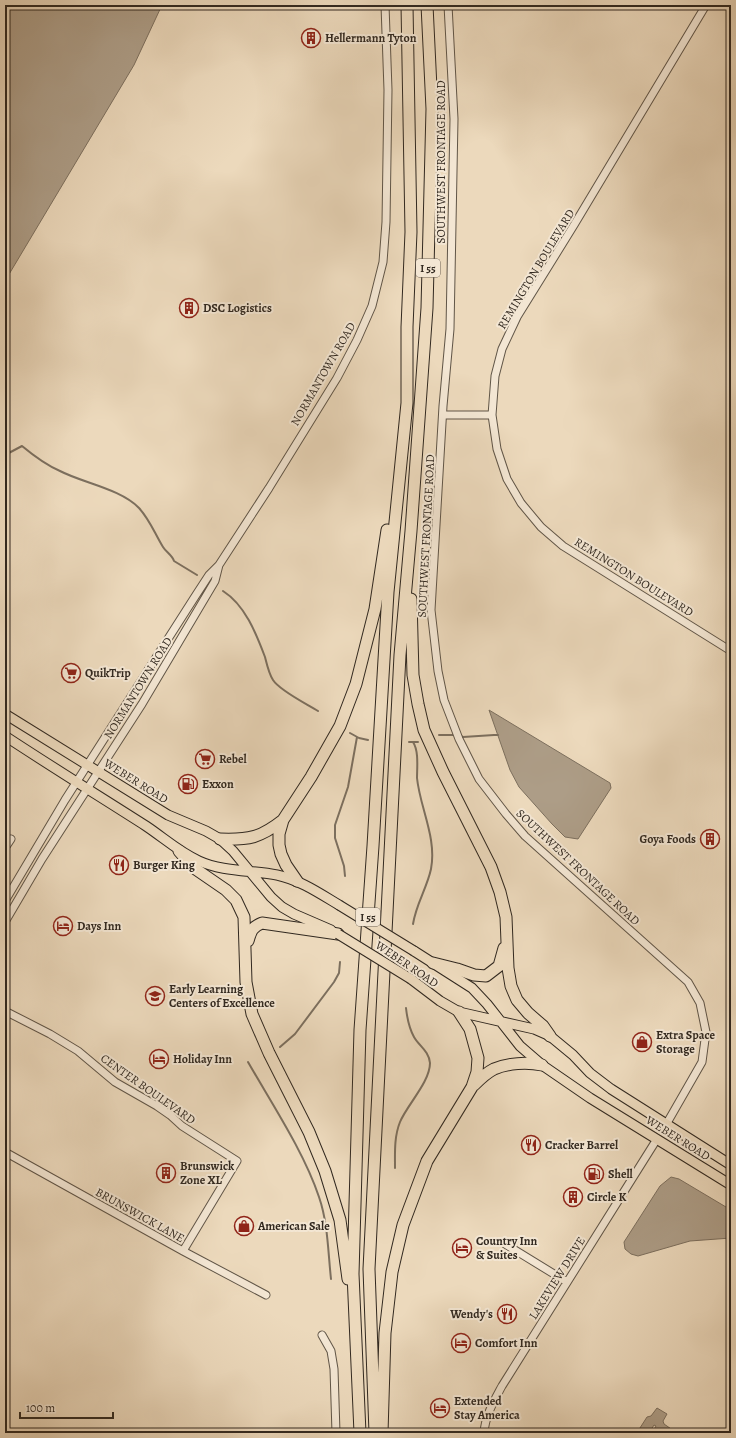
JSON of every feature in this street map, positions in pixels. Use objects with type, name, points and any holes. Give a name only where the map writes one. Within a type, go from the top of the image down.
[{"type":"highway","name":"I 55","points":[[360,1433],[353,1274],[360,1030],[373,846],[388,592],[407,403],[407,327],[411,232],[407,5]]},
{"type":"highway","name":"I 55","points":[[375,1433],[369,1269],[400,654],[411,531],[426,308],[432,109],[427,5]]},
{"type":"highway","points":[[297,881],[286,865],[279,845],[279,834],[283,820],[311,777],[340,726],[356,684],[375,609],[407,403]]},
{"type":"highway","points":[[411,531],[413,675],[424,730],[443,772],[492,867],[506,917],[508,968],[511,986],[517,1000],[528,1013],[543,1026],[550,1036]]},
{"type":"highway","points":[[220,839],[239,840],[256,836],[268,831],[283,820]]},
{"type":"highway","points":[[179,851],[194,868],[226,890],[236,900],[244,917],[246,982],[252,1014],[269,1053],[309,1132],[325,1171],[340,1220],[351,1305],[360,1433]]},
{"type":"highway","points":[[246,950],[251,931],[255,926],[262,923],[338,934]]},
{"type":"highway","points":[[433,963],[474,975],[486,976],[499,966],[507,936]]},
{"type":"highway","points":[[382,1433],[385,1333],[392,1272],[403,1224],[427,1161],[472,1087],[477,1072],[478,1058],[470,1028],[459,1012]]},
{"type":"highway","points":[[472,1087],[494,1069],[519,1064],[532,1063],[542,1065]]},
{"type":"main road","name":"WEBER ROAD","points":[[5,714],[168,815],[206,831],[220,839],[233,850],[271,897],[282,907],[338,934],[411,979],[440,1001],[459,1012],[534,1029],[550,1036],[573,1055],[590,1073],[611,1089],[667,1123],[731,1165]]},
{"type":"main road","name":"WEBER ROAD","points":[[5,736],[147,828],[179,851],[200,862],[222,867],[278,875],[297,881],[414,951],[472,988],[502,1022],[520,1046],[542,1065],[590,1098],[731,1185]]},
{"type":"street","name":"NORMANTOWN ROAD","points":[[5,901],[76,783],[209,575],[219,565],[336,378],[357,340],[372,306],[383,262],[386,222],[388,90],[385,5]]},
{"type":"street","name":"SOUTHWEST FRONTAGE ROAD","points":[[448,5],[454,127],[450,329],[431,610],[438,670],[444,700],[459,739],[479,779],[506,814],[525,836],[688,982],[700,1003],[706,1032],[702,1062],[667,1123]]},
{"type":"street","name":"REMINGTON BOULEVARD","points":[[706,5],[517,317],[502,349],[495,376],[492,415],[497,449],[507,479],[521,503],[541,527],[563,546],[731,651]]},
{"type":"street","points":[[443,415],[492,415]]},
{"type":"street","name":"NORMANTOWN ROAD","points":[[5,922],[98,771],[142,704],[215,581],[219,565]]},
{"type":"street","points":[[5,848],[11,839]]},
{"type":"street","name":"CENTER BOULEVARD","points":[[5,1011],[50,1034],[78,1051],[115,1082],[157,1106],[182,1126],[238,1161],[183,1251]]},
{"type":"street","name":"LAKEVIEW DRIVE","points":[[484,1433],[485,1423],[493,1403],[657,1139]]},
{"type":"street","name":"BRUNSWICK LANE","points":[[5,1152],[183,1251],[266,1295]]},
{"type":"street","points":[[505,1244],[567,1282]]},
{"type":"street","points":[[322,1335],[331,1351],[334,1369],[336,1433]]},
{"type":"shaded area","points":[[5,5],[162,5],[134,65],[5,281]]},
{"type":"shaded area","points":[[489,710],[610,783],[611,788],[578,839],[565,837],[519,787],[510,770]]},
{"type":"shaded area","points":[[671,1177],[679,1179],[731,1210],[731,1238],[690,1241],[638,1256],[631,1254],[625,1249],[624,1242],[660,1186]]},
{"type":"shaded area","points":[[657,1408],[667,1414],[663,1421],[664,1424],[677,1433],[652,1433],[656,1426],[654,1425],[649,1433],[642,1433],[638,1431],[647,1417],[651,1416]]},
{"type":"waterway","points":[[5,455],[22,446],[55,469],[112,491],[131,501],[146,517],[163,547],[174,561],[197,575]]},
{"type":"waterway","points":[[223,591],[238,604],[249,620],[262,648],[269,672],[276,684],[287,693],[318,711]]},
{"type":"waterway","points":[[350,733],[359,738],[368,740]]},
{"type":"waterway","points":[[439,735],[455,735]]},
{"type":"waterway","points":[[460,735],[463,737],[498,735]]},
{"type":"waterway","points":[[345,876],[344,866],[335,838],[335,825],[348,787],[357,737]]},
{"type":"waterway","points":[[409,742],[418,742]]},
{"type":"waterway","points":[[413,742],[417,755],[417,778],[419,789],[432,846],[431,869],[414,917],[413,924]]},
{"type":"waterway","points":[[280,1047],[295,1034],[334,982],[339,973],[340,962]]},
{"type":"waterway","points":[[395,1168],[395,1145],[398,1128],[403,1115],[426,1078],[430,1063],[428,1055],[412,1034],[406,1008]]},
{"type":"waterway","points":[[248,1062],[287,1128],[313,1180],[324,1217],[331,1279]]},
{"type":"place","name":"Hellermann Tyton","points":[[311,38]]},
{"type":"place","name":"DSC Logistics","points":[[189,308]]},
{"type":"place","name":"QuikTrip","points":[[71,673]]},
{"type":"place","name":"Rebel","points":[[205,759]]},
{"type":"place","name":"Exxon","points":[[188,784]]},
{"type":"place","name":"Goya Foods","points":[[710,839]]},
{"type":"place","name":"Burger King","points":[[119,865]]},
{"type":"place","name":"Days Inn","points":[[63,926]]},
{"type":"place","name":"Early Learning Centers of Excellence","points":[[155,996]]},
{"type":"place","name":"Extra Space Storage","points":[[642,1042]]},
{"type":"place","name":"Holiday Inn","points":[[159,1059]]},
{"type":"place","name":"Cracker Barrel","points":[[531,1145]]},
{"type":"place","name":"Brunswick Zone XL","points":[[166,1173]]},
{"type":"place","name":"Shell","points":[[594,1174]]},
{"type":"place","name":"Circle K","points":[[573,1197]]},
{"type":"place","name":"American Sale","points":[[244,1226]]},
{"type":"place","name":"Country Inn & Suites","points":[[462,1248]]},
{"type":"place","name":"Wendy's","points":[[507,1314]]},
{"type":"place","name":"Comfort Inn","points":[[461,1343]]},
{"type":"place","name":"Extended Stay America","points":[[440,1408]]}]
